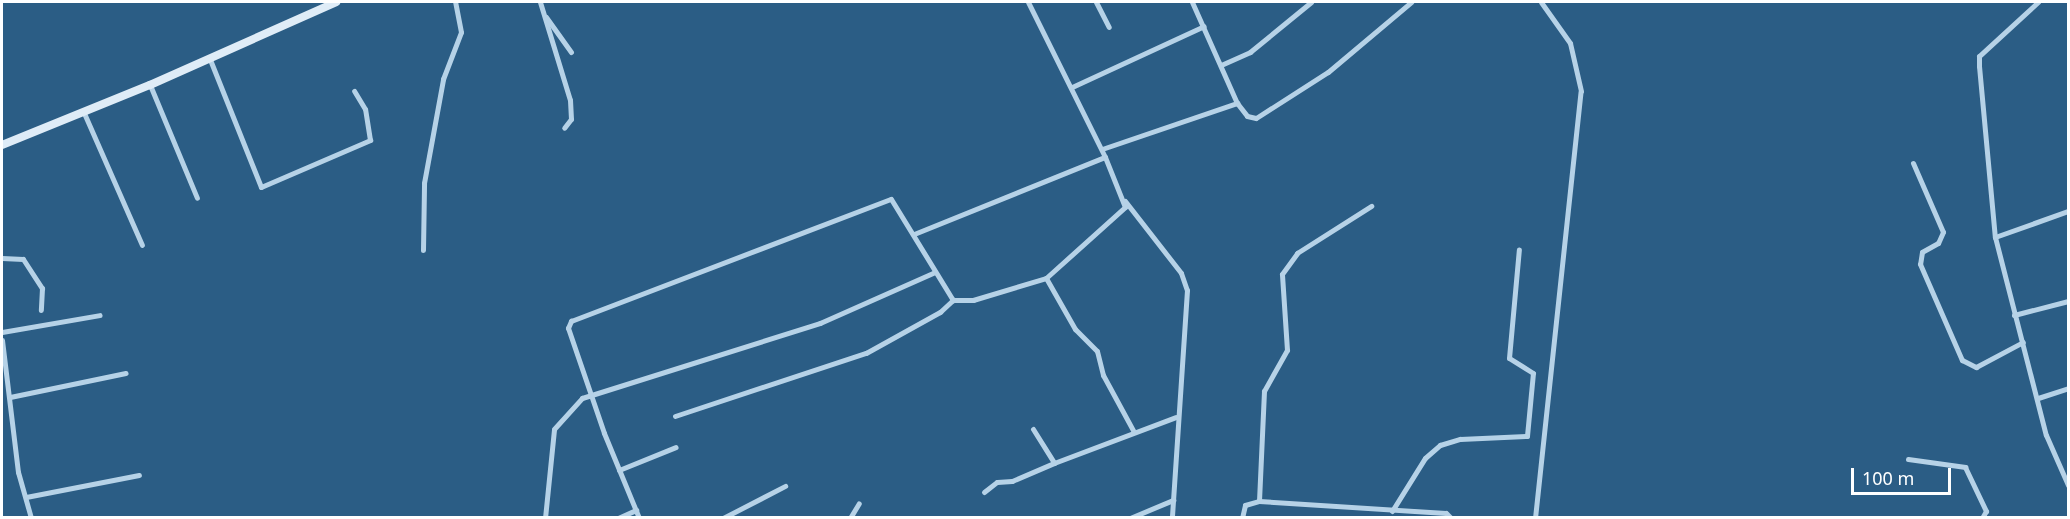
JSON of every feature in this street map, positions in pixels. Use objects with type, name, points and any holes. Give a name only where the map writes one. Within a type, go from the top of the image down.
[{"type":"main road","points":[[2,145],[84,114],[336,2]]},
{"type":"street","points":[[423,250],[424,183],[442,79],[461,32],[455,2]]},
{"type":"street","points":[[540,2],[570,100],[571,119],[564,128]]},
{"type":"street","points":[[1030,2],[1106,157],[1125,201],[1181,273],[1187,290],[1176,417],[1172,518]]},
{"type":"street","points":[[1096,2],[1109,27]]},
{"type":"street","points":[[1194,2],[1237,103],[1247,116],[1268,114],[1328,72],[1411,2]]},
{"type":"street","points":[[1221,66],[1250,52],[1311,2]]},
{"type":"street","points":[[1535,518],[1581,91],[1570,43],[1540,2]]},
{"type":"street","points":[[2038,2],[1979,56],[1995,237],[2014,315],[2024,342],[2046,435],[2067,472],[2068,485]]},
{"type":"street","points":[[544,16],[571,52]]},
{"type":"street","points":[[1072,87],[1204,26]]},
{"type":"street","points":[[209,57],[261,187],[370,140],[365,109],[354,90]]},
{"type":"street","points":[[150,85],[197,198]]},
{"type":"street","points":[[1102,149],[1237,103]]},
{"type":"street","points":[[84,114],[142,245]]},
{"type":"street","points":[[914,234],[1106,157]]},
{"type":"street","points":[[1913,163],[1943,232],[1938,243],[1922,252],[1920,264],[1962,360],[1976,367],[2024,342]]},
{"type":"street","points":[[639,518],[619,470],[593,392],[568,328],[578,316],[891,199],[914,234],[933,273],[953,300]]},
{"type":"street","points":[[675,416],[866,353],[940,312],[953,300],[990,296],[1046,278],[1079,253],[1125,207],[1125,201]]},
{"type":"street","points":[[1259,501],[1264,391],[1287,350],[1282,274],[1298,253],[1371,206]]},
{"type":"street","points":[[1995,237],[2068,211]]},
{"type":"street","points":[[1392,511],[1425,458],[1440,446],[1460,439],[1527,436],[1533,373],[1509,358],[1519,249]]},
{"type":"street","points":[[2,258],[23,259],[42,288],[41,310]]},
{"type":"street","points":[[545,518],[554,429],[567,412],[593,392],[820,323],[933,273]]},
{"type":"street","points":[[1046,278],[1075,329],[1097,351],[1103,375],[1134,432]]},
{"type":"street","points":[[2014,315],[2068,301]]},
{"type":"street","points":[[2,332],[100,315]]},
{"type":"street","points":[[2,340],[18,472],[31,518]]},
{"type":"street","points":[[10,398],[126,372]]},
{"type":"street","points":[[2038,398],[2068,388]]},
{"type":"street","points":[[984,492],[997,482],[1012,481],[1176,417]]},
{"type":"street","points":[[1033,429],[1054,463]]},
{"type":"street","points":[[619,470],[676,447]]},
{"type":"street","points":[[1908,459],[1965,466],[1986,511],[1982,518]]},
{"type":"street","points":[[26,497],[138,475]]},
{"type":"street","points":[[723,518],[736,515],[785,486]]},
{"type":"street","points":[[1130,518],[1173,500]]},
{"type":"street","points":[[1242,518],[1245,505],[1259,501],[1446,513],[1451,518]]},
{"type":"street","points":[[850,518],[859,503]]},
{"type":"street","points":[[618,518],[636,510]]}]
